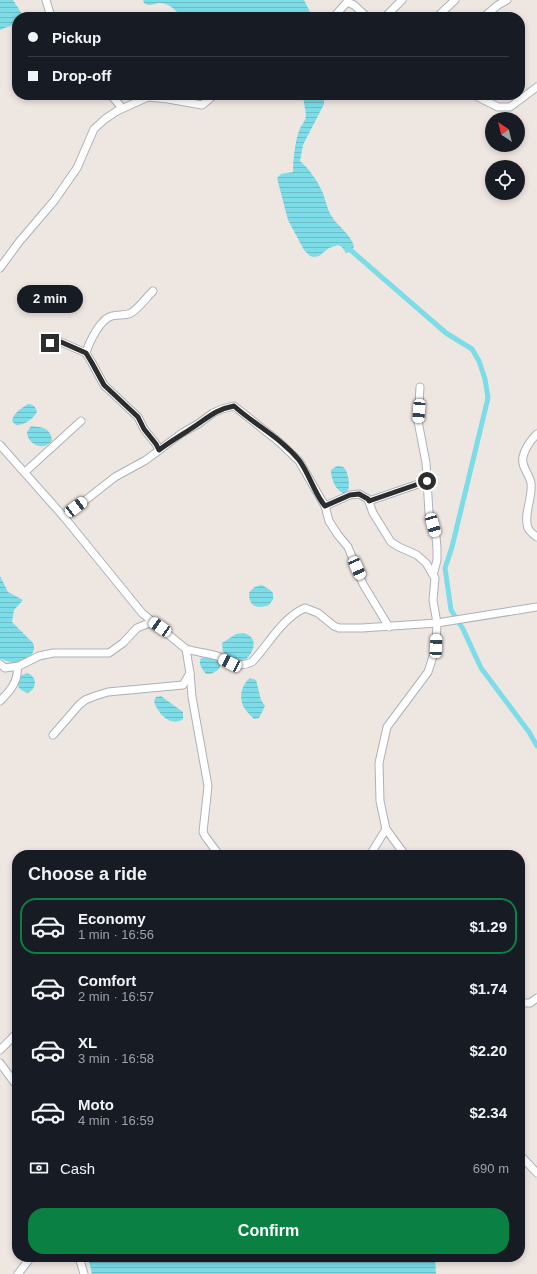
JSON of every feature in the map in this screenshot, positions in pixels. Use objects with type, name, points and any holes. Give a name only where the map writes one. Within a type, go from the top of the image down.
[{"type":"street","points":[[46,0],[50,12]]},
{"type":"street","points":[[389,12],[402,0]]},
{"type":"street","points":[[442,12],[455,0]]},
{"type":"street","points":[[490,12],[506,0]]},
{"type":"street","points":[[338,12],[348,1],[362,12]]},
{"type":"street","points":[[525,95],[537,86]]},
{"type":"street","points":[[115,100],[122,108]]},
{"type":"street","points":[[0,268],[19,242],[54,201],[77,168],[94,129],[105,119],[122,108],[143,100]]},
{"type":"street","points":[[174,100],[202,105],[208,100]]},
{"type":"street","points":[[485,100],[498,107],[510,107],[519,100]]},
{"type":"street","points":[[86,353],[93,337],[105,319],[111,316],[129,314],[153,291]]},
{"type":"street","points":[[48,344],[61,342],[86,353],[104,385],[138,417],[144,429],[159,450]]},
{"type":"street","points":[[420,387],[418,421],[426,463],[430,513],[437,548],[437,560],[433,575]]},
{"type":"street","points":[[64,517],[115,477],[146,460],[182,433],[213,413],[234,406],[278,441],[300,461],[325,506],[329,521],[348,547],[363,584],[388,627]]},
{"type":"street","points":[[25,472],[81,421]]},
{"type":"street","points":[[537,434],[528,445],[523,457],[522,466],[529,475],[531,483],[531,492],[526,517],[529,530],[537,537]]},
{"type":"street","points":[[0,445],[64,517],[142,613],[186,649],[218,656],[238,665],[246,665],[252,662],[285,622],[305,608],[313,610],[334,626],[339,628],[388,627],[437,623],[537,607]]},
{"type":"street","points":[[369,501],[427,481]]},
{"type":"street","points":[[325,506],[350,495],[359,494],[368,499],[373,513],[391,542],[418,555],[426,563],[434,578],[433,600],[437,623],[436,646],[428,672],[387,727],[379,763],[380,801],[386,829],[401,850]]},
{"type":"street","points":[[0,664],[5,668],[17,667],[39,656],[53,653],[109,653],[123,643],[137,628],[152,622]]},
{"type":"street","points":[[186,649],[192,697],[208,786],[203,832],[215,850]]},
{"type":"street","points":[[0,700],[14,685],[18,673],[17,667]]},
{"type":"street","points":[[53,735],[65,720],[85,700],[108,692],[183,685],[190,672]]},
{"type":"street","points":[[373,850],[386,829]]},
{"type":"street","points":[[525,1003],[530,1003],[537,998]]},
{"type":"street","points":[[0,1050],[12,1038]]},
{"type":"street","points":[[0,1063],[12,1079]]},
{"type":"street","points":[[525,1160],[537,1173]]},
{"type":"street","points":[[18,1274],[26,1262]]},
{"type":"street","points":[[80,1262],[84,1274]]},
{"type":"water","points":[[0,0],[13,0],[21,12],[12,12],[12,25],[0,30]]},
{"type":"water","points":[[143,0],[304,0],[310,12],[177,12],[163,3],[148,5],[144,3]]},
{"type":"water","points":[[324,100],[324,104],[303,145],[300,161],[310,171],[318,183],[332,217],[347,234],[354,246],[352,251],[346,253],[342,247],[338,245],[329,248],[319,256],[310,256],[304,250],[288,220],[277,178],[281,174],[293,172],[296,140],[299,130],[306,117],[304,101]]},
{"type":"water","points":[[28,404],[34,406],[37,412],[28,421],[23,424],[16,425],[12,421],[14,416]]},
{"type":"water","points":[[31,426],[48,431],[52,441],[44,446],[33,443],[27,432]]},
{"type":"water","points":[[337,466],[343,467],[347,472],[349,484],[348,492],[346,494],[339,491],[332,478],[331,470]]},
{"type":"water","points":[[0,576],[8,592],[23,600],[14,610],[12,622],[33,643],[34,647],[30,657],[19,663],[13,663],[0,659]]},
{"type":"water","points":[[262,585],[273,593],[273,599],[269,605],[259,607],[251,603],[249,593],[254,588]]},
{"type":"water","points":[[243,633],[253,640],[253,649],[247,658],[243,661],[237,662],[223,652],[222,643],[236,634]]},
{"type":"water","points":[[208,657],[217,661],[221,665],[218,670],[211,674],[206,674],[200,664],[201,658]]},
{"type":"water","points":[[27,673],[35,680],[35,686],[28,693],[22,691],[18,685],[20,676]]},
{"type":"water","points":[[250,678],[256,680],[261,700],[265,706],[259,718],[254,719],[243,705],[241,697],[244,685]]},
{"type":"water","points":[[161,696],[183,712],[183,719],[174,722],[165,718],[161,714],[154,701],[156,697]]},
{"type":"water","points":[[89,1262],[435,1262],[436,1274],[92,1274]]},
{"type":"waterway","points":[[347,247],[446,333],[472,349],[479,361],[485,379],[488,398],[452,547],[445,568],[451,610],[463,629],[481,668],[529,732],[537,746]]},
{"type":"route","points":[[50,343],[61,342],[86,353],[108,391],[123,402],[138,417],[144,429],[159,450],[213,413],[234,406],[242,414],[263,428],[300,461],[325,506],[350,495],[359,494],[369,501],[427,481]]}]
